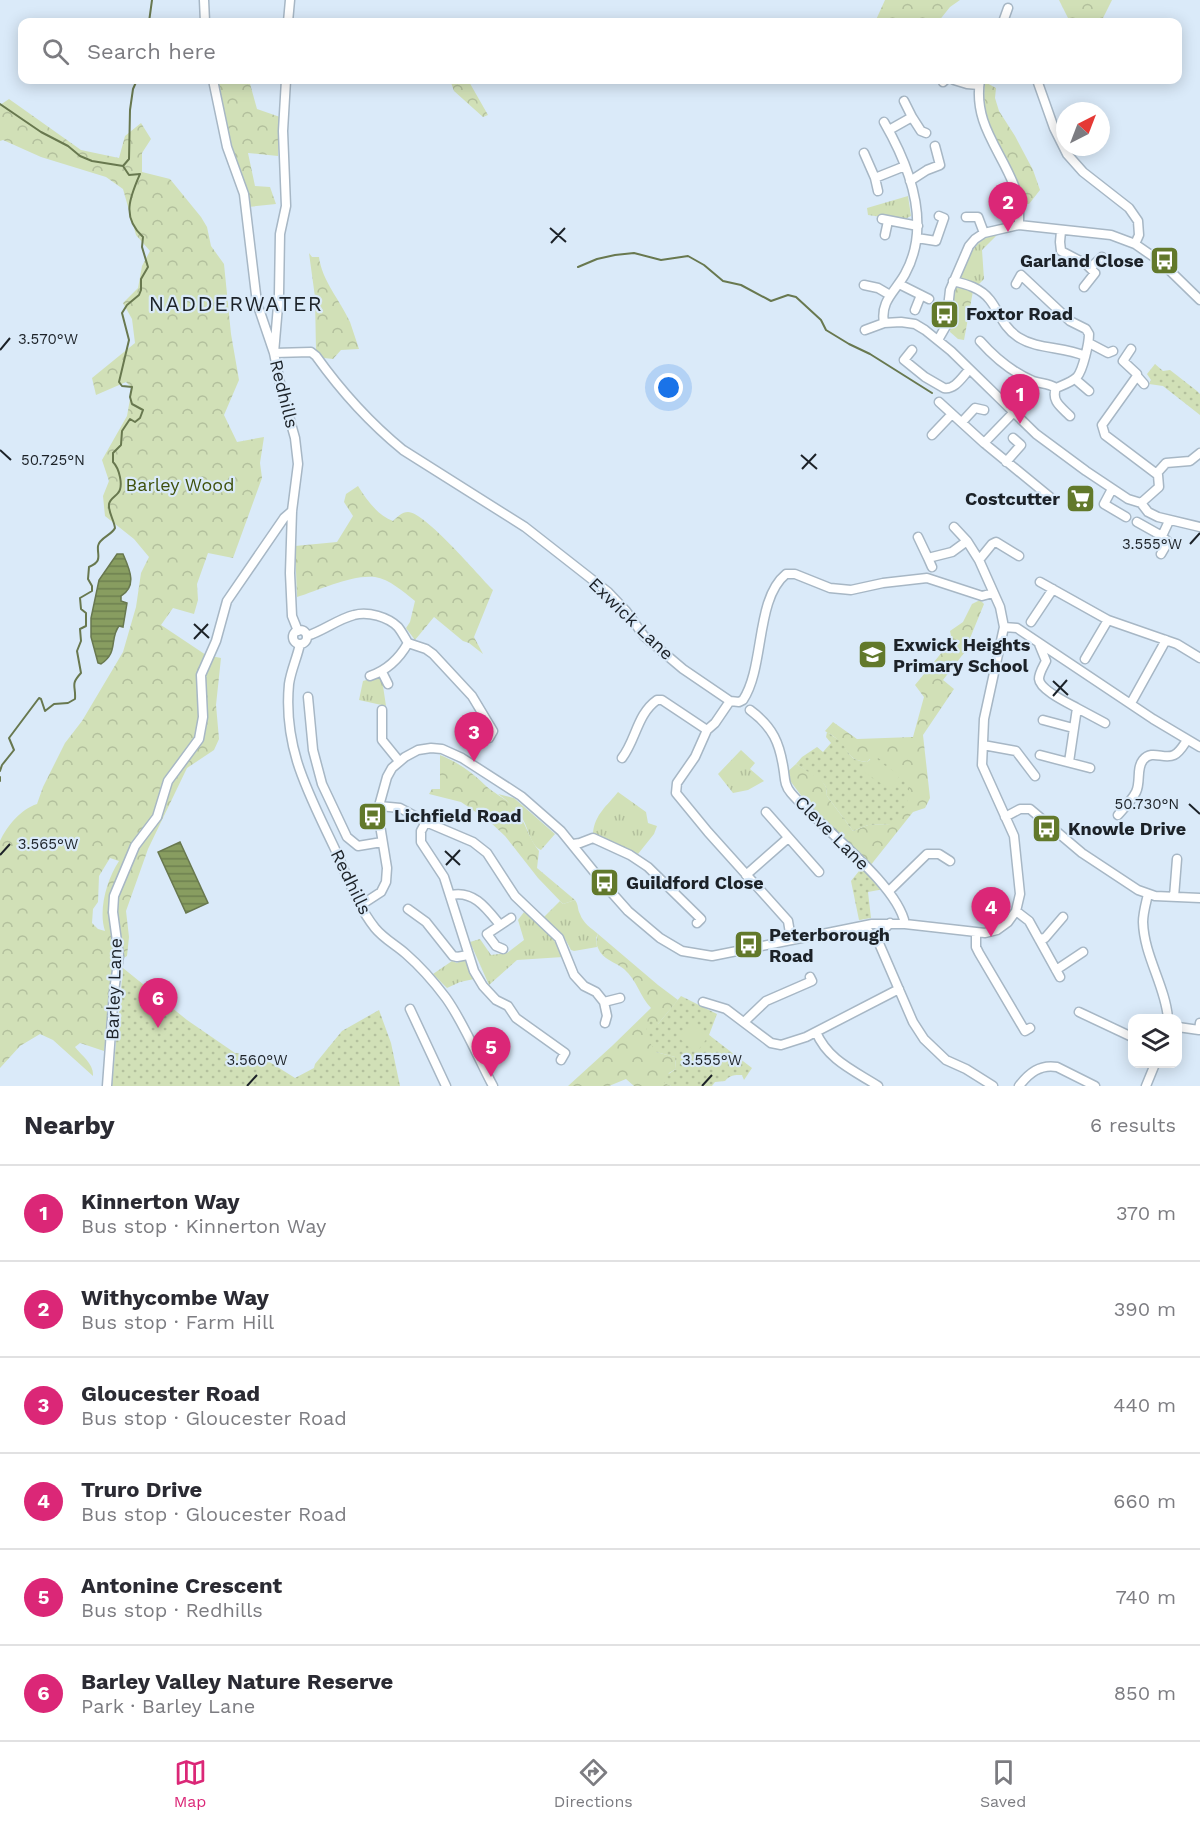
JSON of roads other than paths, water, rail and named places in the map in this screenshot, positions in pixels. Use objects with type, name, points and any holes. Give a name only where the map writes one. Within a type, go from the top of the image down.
[{"type":"street","points":[[204,0],[205,18]]},
{"type":"street","points":[[288,18],[290,0]]},
{"type":"street","points":[[1004,18],[1008,8]]},
{"type":"street","name":"Redhills","points":[[214,84],[227,147],[244,194],[257,303],[262,324],[274,353],[295,438],[298,464],[292,511],[290,598],[292,616],[298,631],[294,634],[293,639],[300,644]]},
{"type":"street","points":[[274,353],[278,322],[280,234],[286,206],[283,131],[286,84]]},
{"type":"street","points":[[980,84],[981,116],[986,131],[1015,188],[1019,225]]},
{"type":"street","points":[[1038,84],[1054,128],[1067,154],[1083,172],[1129,208],[1138,221],[1139,235],[1135,244]]},
{"type":"street","points":[[904,101],[921,131],[926,133]]},
{"type":"street","points":[[884,322],[883,309],[910,264],[918,226],[917,206],[910,181],[886,126],[912,117]]},
{"type":"street","points":[[934,146],[943,176]]},
{"type":"street","points":[[864,153],[878,191]]},
{"type":"street","points":[[910,181],[940,165]]},
{"type":"street","points":[[875,178],[905,166]]},
{"type":"street","points":[[966,217],[978,213],[984,233]]},
{"type":"street","points":[[917,238],[939,242],[944,218]]},
{"type":"street","points":[[885,235],[885,220],[918,226]]},
{"type":"street","points":[[938,340],[946,326],[950,290],[969,246],[975,238],[984,233],[1019,225],[1112,235],[1135,244],[1161,262],[1200,300]]},
{"type":"street","points":[[1061,231],[1059,242],[1061,251],[1091,267],[1095,273],[1095,276],[1084,287]]},
{"type":"street","points":[[1091,267],[1102,257]]},
{"type":"street","points":[[1027,267],[1018,280],[1070,321],[1088,331],[1089,343],[1080,372],[1075,379],[1056,388]]},
{"type":"street","points":[[953,281],[972,287],[984,294],[991,301],[1006,327],[1024,340],[1040,346],[1076,352],[1084,356]]},
{"type":"street","points":[[899,284],[925,297],[915,310]]},
{"type":"street","points":[[870,297],[868,285],[890,295]]},
{"type":"street","points":[[865,330],[884,322],[901,321],[915,324],[938,340],[1036,434],[1112,489],[1128,499],[1141,503],[1148,512],[1169,521],[1200,527]]},
{"type":"street","points":[[262,324],[278,322]]},
{"type":"street","points":[[980,341],[1012,371],[1056,388]]},
{"type":"street","points":[[1089,343],[1108,353],[1113,351]]},
{"type":"street","points":[[1131,349],[1122,361],[1137,374],[1144,384]]},
{"type":"street","points":[[912,350],[904,360],[925,377],[944,388],[953,387],[969,370]]},
{"type":"street","name":"Exwick Lane","points":[[274,353],[311,352],[344,392],[397,445],[525,527],[608,592],[626,611],[644,636],[675,663],[730,701]]},
{"type":"street","points":[[1137,376],[1104,420],[1102,429],[1105,435],[1157,472],[1160,478],[1159,487],[1141,503]]},
{"type":"street","points":[[1075,379],[1089,391]]},
{"type":"street","points":[[1056,388],[1055,401],[1070,416]]},
{"type":"street","points":[[939,402],[1006,462],[1050,497]]},
{"type":"street","points":[[962,422],[975,408],[984,410]]},
{"type":"street","points":[[984,443],[1012,413]]},
{"type":"street","points":[[932,435],[952,414]]},
{"type":"street","points":[[1006,462],[1021,445],[1013,438]]},
{"type":"street","points":[[1157,472],[1166,463],[1190,461],[1200,453]]},
{"type":"street","points":[[1039,488],[1046,479]]},
{"type":"street","points":[[1112,489],[1100,501],[1126,517]]},
{"type":"street","name":"Barley Lane","points":[[107,1086],[119,956],[113,912],[114,896],[135,846],[157,817],[168,781],[199,739],[203,717],[201,675],[216,641],[227,601],[284,518],[292,511]]},
{"type":"street","points":[[1161,554],[1169,521]]},
{"type":"street","points":[[1137,522],[1165,539],[1178,538]]},
{"type":"street","points":[[361,905],[381,892],[386,882],[387,868],[379,806],[387,777],[399,761],[410,753],[431,748],[451,753],[476,766],[538,810],[573,844],[628,911],[660,938],[682,951],[712,956],[859,926],[890,923],[976,933],[997,930],[1008,922],[1016,911],[1020,894],[1014,836],[983,771],[981,760],[984,719],[1004,627],[1000,607],[979,560],[968,541],[954,527]]},
{"type":"street","points":[[918,537],[932,567]]},
{"type":"street","points":[[928,558],[952,552],[968,541]]},
{"type":"street","points":[[979,560],[996,542],[1019,556]]},
{"type":"street","points":[[791,939],[788,921],[676,793],[677,783],[695,757],[707,730],[715,723],[730,701],[739,702],[746,697],[771,596],[777,582],[786,574],[795,574],[830,588],[850,590],[883,583],[927,579],[982,596],[993,592]]},
{"type":"street","points":[[1040,582],[1108,620],[1166,640],[1187,649],[1200,658]]},
{"type":"street","points":[[1031,622],[1053,589]]},
{"type":"street","points":[[1028,607],[1037,612]]},
{"type":"street","points":[[298,631],[304,632],[307,636],[354,615],[376,615],[395,625],[408,643],[426,649],[447,667],[472,696],[495,734]]},
{"type":"street","points":[[1085,659],[1108,620]]},
{"type":"street","points":[[1004,627],[1017,628],[1200,747]]},
{"type":"street","name":"Redhills","points":[[307,636],[304,643],[300,644],[289,684],[291,732],[296,759],[310,801],[352,890],[377,930],[417,965],[443,995],[457,1014],[493,1086]]},
{"type":"street","points":[[1131,703],[1166,640]]},
{"type":"street","points":[[370,676],[382,672],[401,655],[408,643]]},
{"type":"street","points":[[1081,643],[1090,649]]},
{"type":"street","points":[[1039,644],[1046,661],[1039,682],[1043,688],[1105,723]]},
{"type":"street","points":[[382,672],[388,684]]},
{"type":"street","points":[[308,697],[304,710],[319,773],[347,837],[358,846],[382,842]]},
{"type":"street","points":[[617,746],[624,755],[642,717],[657,700],[662,700],[707,730]]},
{"type":"street","points":[[1069,762],[1077,708]]},
{"type":"street","name":"Cleve Lane","points":[[750,710],[761,718],[774,735],[784,780],[791,792],[889,891],[901,909],[905,924]]},
{"type":"street","points":[[382,711],[378,721],[382,740],[399,761]]},
{"type":"street","points":[[1042,720],[1073,728]]},
{"type":"street","points":[[1118,815],[1136,792],[1139,783],[1139,768],[1143,760],[1153,754],[1172,756],[1187,740]]},
{"type":"street","points":[[983,745],[1016,751],[1035,776]]},
{"type":"street","points":[[1040,756],[1090,768]]},
{"type":"street","points":[[379,806],[400,808],[473,842],[487,853],[515,896],[559,938],[573,958],[571,970],[574,975],[584,986],[598,989],[607,1016],[605,1023]]},
{"type":"street","points":[[1005,816],[1020,809],[1030,809],[1082,853],[1138,890],[1148,894],[1200,898]]},
{"type":"street","points":[[766,812],[775,817],[788,838],[817,869],[821,859]]},
{"type":"street","points":[[426,822],[420,835],[421,842],[438,866],[451,896],[474,971],[485,989],[496,1000],[509,1001],[516,1017],[566,1055]]},
{"type":"street","points":[[573,844],[593,838],[637,859],[657,874],[701,920]]},
{"type":"street","points":[[746,875],[788,838]]},
{"type":"street","points":[[889,891],[927,854],[939,854],[950,861]]},
{"type":"street","points":[[1174,897],[1177,859]]},
{"type":"street","points":[[451,896],[462,894],[474,898],[500,925]]},
{"type":"street","points":[[1148,894],[1143,917],[1144,935],[1164,993],[1167,1014]]},
{"type":"street","points":[[1016,911],[1029,921],[1058,974],[1083,952]]},
{"type":"street","points":[[411,915],[426,922],[453,956],[468,955]]},
{"type":"street","points":[[503,949],[496,946],[487,934],[511,918]]},
{"type":"street","points":[[1039,939],[1045,938],[1062,920]]},
{"type":"street","points":[[878,940],[880,934],[890,923]]},
{"type":"street","points":[[859,926],[878,940],[913,1022],[931,1046],[946,1060],[966,1069],[993,1086]]},
{"type":"street","points":[[976,933],[976,947],[1024,1032]]},
{"type":"street","points":[[744,1022],[766,1001],[813,982]]},
{"type":"street","points":[[703,1002],[726,1009],[767,1040],[778,1045],[792,1043],[816,1032],[899,989]]},
{"type":"street","points":[[604,1002],[620,998]]},
{"type":"street","points":[[410,1009],[421,1022],[446,1086]]},
{"type":"street","points":[[1079,1012],[1091,1013],[1128,1035]]},
{"type":"street","points":[[1182,1028],[1199,1030]]},
{"type":"street","points":[[816,1032],[823,1047],[832,1057],[878,1086]]},
{"type":"street","points":[[1019,1086],[1034,1071],[1052,1066],[1095,1086]]},
{"type":"street","points":[[1146,1086],[1153,1068]]},
{"type":"waterway","points":[[150,18],[152,0]]},
{"type":"waterway","points":[[0,771],[14,750],[9,738],[39,698],[45,711],[54,704],[68,703],[75,699],[75,683],[81,673],[77,651],[81,641],[80,629],[86,626],[86,613],[81,609],[80,598],[92,591],[88,579],[89,567],[98,560],[99,543],[115,528],[109,504],[120,490],[121,482],[113,462],[113,453],[121,445],[122,431],[130,419],[135,422],[140,418],[143,410],[132,404],[130,397],[132,387],[122,386],[119,382],[129,340],[122,313],[127,305],[139,295],[141,279],[148,267],[142,247],[143,237],[132,222],[130,214],[131,199],[140,174],[129,175],[123,166],[129,159],[130,110],[135,84]]},
{"type":"waterway","points":[[0,104],[41,132],[68,146],[80,156],[92,161],[123,166]]},
{"type":"waterway","points":[[578,267],[597,259],[634,253],[661,260],[688,256],[704,265],[723,281],[741,285],[771,301],[788,295],[796,297],[821,320],[826,330],[870,354],[932,393]]},
{"type":"place","name":"Withycombe Way","points":[[1008,232]]},
{"type":"place","name":"Garland Close","points":[[1165,261]]},
{"type":"place","name":"Foxtor Road","points":[[945,314]]},
{"type":"place","name":"Kinnerton Way","points":[[1020,424]]},
{"type":"place","name":"Costcutter","points":[[1081,499]]},
{"type":"place","name":"Exwick Heights Primary School","points":[[872,655]]},
{"type":"place","name":"Gloucester Road","points":[[474,762]]},
{"type":"place","name":"Lichfield Road","points":[[373,816]]},
{"type":"place","name":"Knowle Drive","points":[[1047,829]]},
{"type":"place","name":"Guildford Close","points":[[605,883]]},
{"type":"place","name":"Truro Drive","points":[[991,937]]},
{"type":"place","name":"Peterborough Road","points":[[748,945]]},
{"type":"place","name":"Barley Valley Nature Reserve","points":[[158,1028]]},
{"type":"place","name":"Antonine Crescent","points":[[491,1077]]},
{"type":"district","name":"NADDERWATER","points":[[236,304]]},
{"type":"park label","name":"Barley Wood","points":[[180,485]]}]
